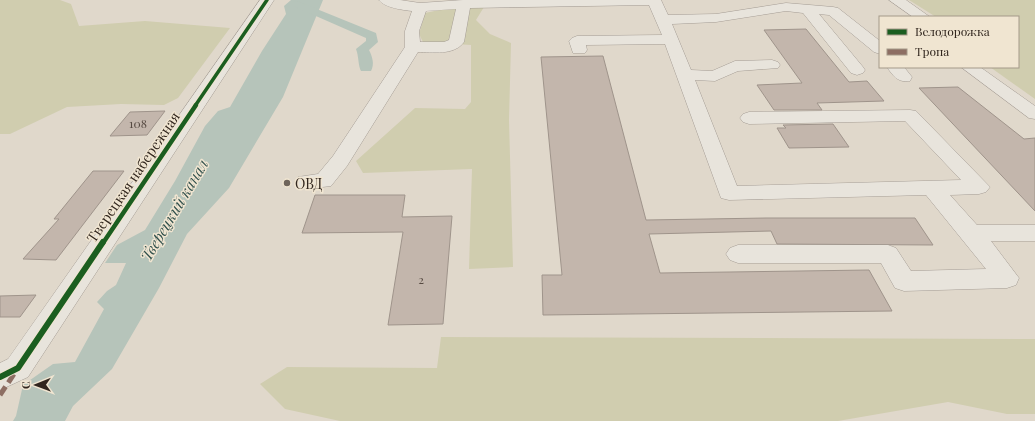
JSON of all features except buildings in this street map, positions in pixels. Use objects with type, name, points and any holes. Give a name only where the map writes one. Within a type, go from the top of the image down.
[{"type":"street","name":"Тверецкая набережная","points":[[9,372],[268,0]]},
{"type":"street","points":[[386,0],[400,6],[420,8],[464,4],[655,0],[729,193],[979,187],[910,115],[749,118]]},
{"type":"street","points":[[896,0],[921,16]]},
{"type":"street","points":[[413,47],[447,47],[456,42],[464,4]]},
{"type":"street","points":[[663,20],[716,18],[786,6],[833,11],[879,49]]},
{"type":"street","points":[[305,182],[324,181],[340,161],[413,47],[412,31],[420,8]]},
{"type":"street","points":[[807,8],[857,70]]},
{"type":"street","points":[[579,50],[577,41],[671,39]]},
{"type":"street","points":[[685,75],[715,76],[735,66],[772,65]]},
{"type":"street","points":[[970,68],[1035,114]]},
{"type":"street","points":[[738,254],[888,254],[904,281],[1007,278],[932,188]]},
{"type":"street","points":[[971,233],[1035,233]]},
{"type":"shaded area","points":[[0,0],[60,0],[71,4],[79,26],[145,21],[230,28],[178,98],[164,105],[121,104],[67,107],[10,134],[0,134]]},
{"type":"shaded area","points":[[909,0],[1035,0],[1035,99],[991,68],[1019,68],[1019,16],[934,16]]},
{"type":"shaded area","points":[[484,7],[476,20],[490,34],[511,43],[509,120],[513,267],[469,269],[472,169],[363,173],[356,161],[415,108],[465,109],[471,102],[471,45],[423,42],[419,34],[425,13],[449,8]]},
{"type":"shaded area","points":[[441,337],[1035,339],[1035,414],[1007,414],[948,402],[838,421],[340,421],[285,409],[260,384],[287,367],[437,368]]},
{"type":"water","name":"Тверецкий канал","points":[[291,0],[323,0],[283,97],[229,188],[187,234],[159,288],[112,369],[73,406],[65,421],[13,421],[16,416],[23,385],[53,364],[75,362],[104,309],[97,302],[107,291],[116,285],[126,263],[105,263],[117,245],[145,230],[175,181],[205,126],[218,111],[230,107],[262,51],[286,14],[284,6]]},
{"type":"waterway","points":[[297,4],[372,36],[372,42],[362,49],[366,57],[366,68]]},
{"type":"marked path","points":[[0,395],[16,371]]},
{"type":"cycle path","points":[[0,377],[18,368],[267,0]]},
{"type":"place","name":"ОВД","points":[[287,183]]}]
